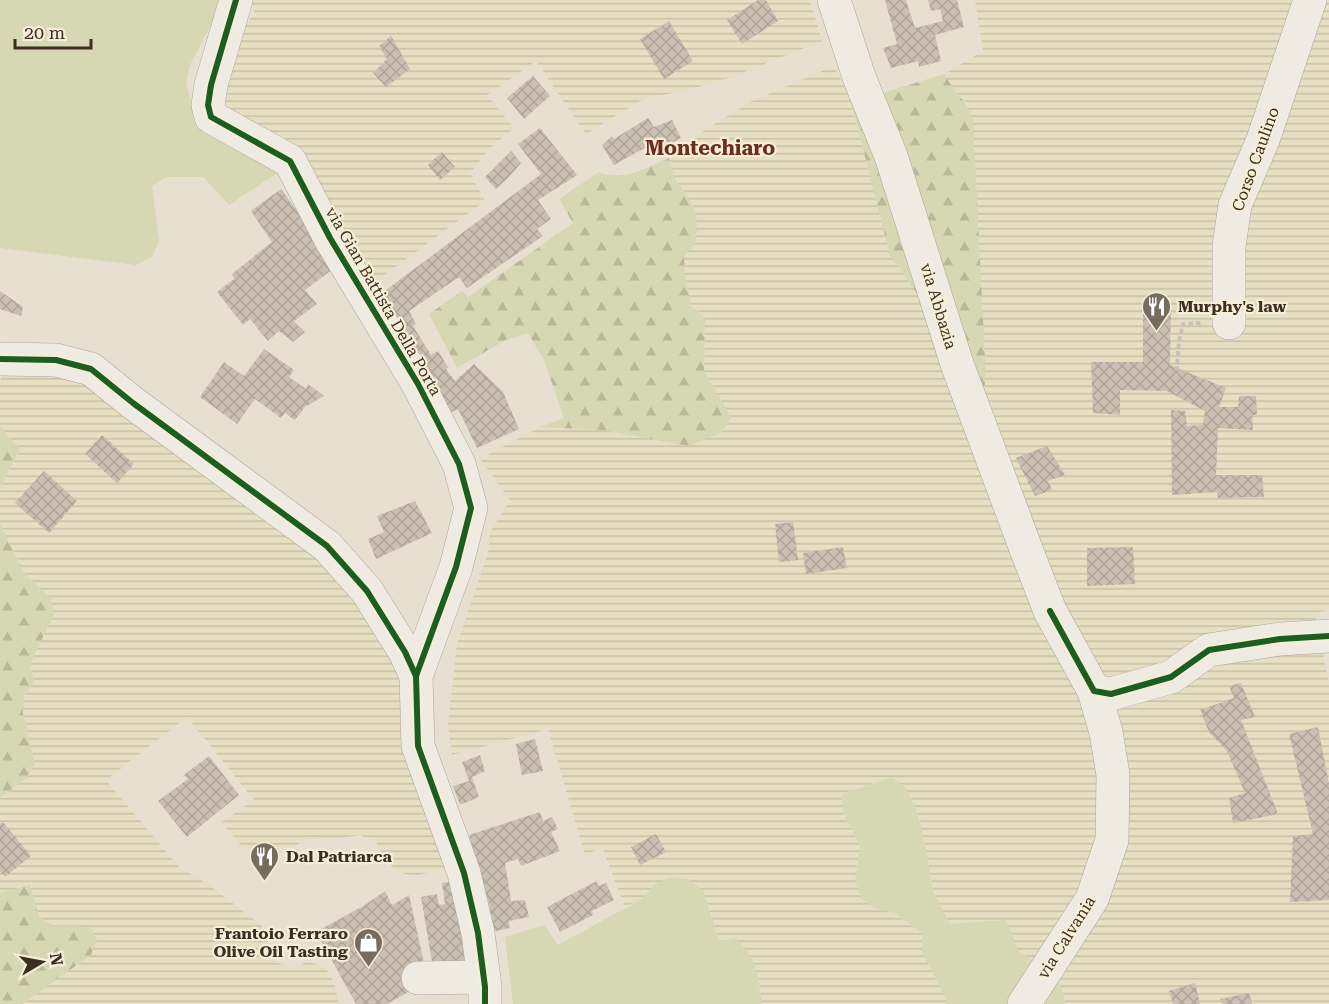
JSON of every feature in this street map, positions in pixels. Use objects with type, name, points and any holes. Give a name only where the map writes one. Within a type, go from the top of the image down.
[{"type":"street","name":"via Gian Battista Della Porta","points":[[236,0],[211,84],[208,105],[211,117],[290,161],[330,238],[418,384],[459,464],[471,508],[456,567],[416,676],[418,747],[464,873],[478,933],[484,990]]},
{"type":"street","name":"via Abbazia","points":[[834,0],[859,77],[891,156],[957,364],[1050,611]]},
{"type":"street","name":"Corso Caulino","points":[[1228,323],[1229,246],[1236,205],[1263,140],[1310,0]]},
{"type":"street","points":[[0,359],[56,360],[91,369],[133,403],[327,546],[367,591],[405,652],[416,676]]},
{"type":"street","name":"via Calvania","points":[[1024,1004],[1092,899],[1112,840],[1113,776],[1106,732],[1094,691],[1050,611]]},
{"type":"street","points":[[1094,691],[1111,694],[1171,676],[1209,650],[1280,639],[1329,636]]},
{"type":"street","points":[[418,978],[484,990]]},
{"type":"path","points":[[1176,378],[1183,324],[1228,323]]},
{"type":"shaded area","points":[[251,0],[810,0],[822,41],[732,77],[684,91],[645,98],[586,134],[536,61],[487,95],[514,128],[490,148],[470,173],[485,201],[368,287],[307,169],[218,113],[242,32],[254,12]]},
{"type":"shaded area","points":[[975,0],[1329,0],[1329,609],[1315,614],[1329,683],[1329,1004],[1066,1004],[1060,984],[1049,971],[1019,952],[1006,920],[950,925],[934,894],[921,825],[915,807],[892,777],[842,794],[843,813],[860,846],[856,882],[862,899],[876,909],[893,912],[923,933],[922,952],[947,1004],[762,1004],[759,979],[719,941],[703,890],[654,885],[642,899],[625,907],[602,847],[585,855],[548,729],[452,755],[448,725],[457,644],[488,553],[490,532],[510,500],[480,459],[540,427],[602,430],[731,417],[704,371],[705,318],[691,306],[685,273],[684,256],[696,242],[694,207],[674,177],[669,158],[705,130],[752,101],[834,66],[850,98],[890,255],[967,103],[953,90],[944,74],[983,51]]},
{"type":"shaded area","points":[[3,374],[44,374],[85,383],[310,545],[359,604],[395,660],[408,696],[409,750],[428,823],[445,868],[415,876],[397,872],[384,858],[376,842],[360,835],[308,839],[293,847],[259,853],[242,847],[222,822],[254,800],[187,717],[106,780],[179,867],[209,885],[262,926],[275,962],[293,968],[310,961],[326,969],[334,982],[339,1004],[22,1004],[91,955],[90,927],[54,926],[39,917],[30,885],[0,893],[0,798],[25,779],[35,765],[23,713],[24,696],[33,682],[30,664],[54,615],[51,599],[25,574],[0,524],[0,488],[20,449],[0,427],[0,381]]},
{"type":"green space","points":[[0,0],[222,0],[190,65],[186,83],[195,118],[279,172],[229,205],[203,177],[167,177],[152,186],[159,241],[152,257],[136,265],[0,248]]},
{"type":"green space","points":[[944,74],[967,106],[973,119],[985,358],[985,409],[922,301],[890,255],[850,98],[870,97]]},
{"type":"green space","points":[[669,158],[674,177],[694,207],[697,224],[696,242],[684,256],[685,273],[691,306],[705,318],[704,371],[731,417],[722,432],[689,446],[602,430],[540,427],[564,418],[544,360],[528,333],[506,340],[457,368],[429,314],[462,291],[468,297],[573,223],[559,199],[599,172],[617,176],[626,175]]},
{"type":"green space","points":[[0,427],[20,449],[0,488]]},
{"type":"green space","points":[[0,524],[25,574],[51,599],[54,615],[30,664],[34,682],[24,696],[23,713],[35,765],[25,779],[0,798]]},
{"type":"green space","points":[[892,777],[906,789],[915,807],[921,825],[934,894],[950,924],[1006,920],[1019,952],[1049,971],[1060,984],[1066,1004],[947,1004],[922,952],[923,933],[893,912],[876,909],[862,899],[855,882],[860,846],[843,812],[842,794]]},
{"type":"green space","points":[[670,877],[688,879],[703,890],[719,941],[736,938],[743,945],[758,976],[762,1004],[513,1004],[505,937],[544,925],[558,945],[642,899],[654,885]]},
{"type":"green space","points":[[30,885],[39,917],[54,926],[90,927],[97,939],[91,955],[22,1004],[0,1004],[0,893]]},
{"type":"building","points":[[758,0],[766,0],[778,21],[742,44],[727,20]]},
{"type":"building","points":[[885,0],[906,0],[915,28],[943,21],[940,9],[931,11],[928,0],[957,0],[964,27],[935,35],[941,61],[919,67],[918,61],[891,68],[883,48],[897,44]]},
{"type":"building","points":[[669,21],[693,61],[664,79],[640,39]]},
{"type":"building","points":[[391,36],[410,69],[386,87],[373,73],[387,59],[379,46]]},
{"type":"building","points":[[533,76],[550,96],[524,119],[507,98]]},
{"type":"building","points":[[648,118],[654,127],[672,120],[681,138],[663,148],[659,140],[614,165],[602,145],[612,136],[614,139]]},
{"type":"building","points":[[540,128],[577,175],[538,200],[551,219],[537,229],[543,236],[467,288],[459,277],[409,311],[416,324],[413,326],[431,355],[438,351],[448,367],[446,369],[455,381],[474,364],[503,392],[519,429],[477,448],[458,409],[450,413],[382,293],[541,174],[518,144]]},
{"type":"building","points":[[511,151],[521,163],[496,189],[485,177]]},
{"type":"building","points":[[442,152],[455,167],[440,180],[428,165]]},
{"type":"building","points":[[281,189],[337,266],[305,290],[317,304],[294,321],[305,332],[293,342],[279,331],[268,341],[250,319],[243,325],[217,292],[234,279],[232,274],[272,242],[251,211]]},
{"type":"building","points":[[0,291],[23,307],[21,316],[0,309]]},
{"type":"building","points":[[1143,301],[1171,302],[1170,365],[1226,388],[1219,407],[1238,407],[1239,396],[1256,396],[1257,415],[1252,415],[1253,430],[1218,428],[1216,475],[1262,475],[1264,497],[1218,498],[1217,492],[1172,495],[1171,410],[1185,411],[1187,426],[1203,425],[1205,411],[1167,391],[1120,390],[1120,415],[1093,413],[1091,362],[1143,362]]},
{"type":"building","points":[[264,349],[294,370],[289,377],[306,389],[308,384],[324,396],[305,407],[295,420],[285,413],[281,418],[255,399],[237,424],[200,397],[224,362],[244,376]]},
{"type":"building","points":[[102,435],[134,464],[117,483],[85,454]]},
{"type":"building","points":[[1047,446],[1065,475],[1048,481],[1052,490],[1035,496],[1016,458]]},
{"type":"building","points":[[44,471],[77,501],[49,533],[15,503]]},
{"type":"building","points":[[415,501],[432,533],[376,559],[368,539],[384,532],[377,516]]},
{"type":"building","points":[[793,522],[798,560],[779,562],[775,524]]},
{"type":"building","points":[[843,547],[847,568],[806,574],[803,553]]},
{"type":"building","points":[[1133,547],[1135,584],[1087,586],[1087,548]]},
{"type":"building","points":[[1241,683],[1255,717],[1241,720],[1278,814],[1233,823],[1229,798],[1245,793],[1227,751],[1209,732],[1200,710],[1234,698],[1229,686]]},
{"type":"building","points":[[1318,727],[1329,784],[1329,900],[1290,902],[1293,836],[1313,834],[1289,734]]},
{"type":"building","points":[[535,739],[543,771],[522,775],[516,744]]},
{"type":"building","points":[[480,755],[485,771],[472,777],[479,797],[460,805],[453,786],[469,781],[462,762]]},
{"type":"building","points":[[209,756],[239,795],[187,837],[158,801],[188,779],[184,775]]},
{"type":"building","points":[[540,812],[543,821],[552,817],[558,829],[551,832],[560,851],[521,866],[518,859],[505,863],[511,901],[525,900],[529,917],[509,921],[510,928],[491,932],[490,908],[469,835]]},
{"type":"building","points":[[3,822],[31,856],[5,877],[0,871],[0,824]]},
{"type":"building","points":[[656,834],[666,852],[640,865],[631,847]]},
{"type":"building","points":[[455,881],[470,964],[432,962],[421,897],[437,894],[439,905],[445,904],[442,883]]},
{"type":"building","points":[[597,881],[598,886],[606,883],[614,900],[592,911],[593,915],[560,932],[547,907]]},
{"type":"building","points":[[385,891],[392,905],[409,895],[424,963],[412,990],[387,1004],[356,1004],[316,932],[365,905]]},
{"type":"building","points":[[1195,983],[1200,1004],[1173,1004],[1169,991]]},
{"type":"building","points":[[1249,993],[1252,1004],[1222,1004],[1220,999]]},
{"type":"cycle path","points":[[236,0],[211,85],[208,105],[211,117],[290,161],[330,238],[418,384],[459,464],[471,508],[456,567],[416,676],[418,746],[464,873],[478,933],[485,1004]]},
{"type":"cycle path","points":[[0,359],[56,360],[91,369],[133,403],[327,546],[367,591],[405,652],[416,676]]},
{"type":"cycle path","points":[[1050,611],[1094,691],[1111,694],[1171,677],[1209,650],[1280,639],[1329,636]]},
{"type":"place","name":"Murphy's law","points":[[1157,332]]},
{"type":"place","name":"Dal Patriarca","points":[[265,882]]},
{"type":"place","name":"Frantoio Ferraro Olive Oil Tasting","points":[[369,968]]},
{"type":"district","name":"Montechiaro","points":[[710,148]]}]
